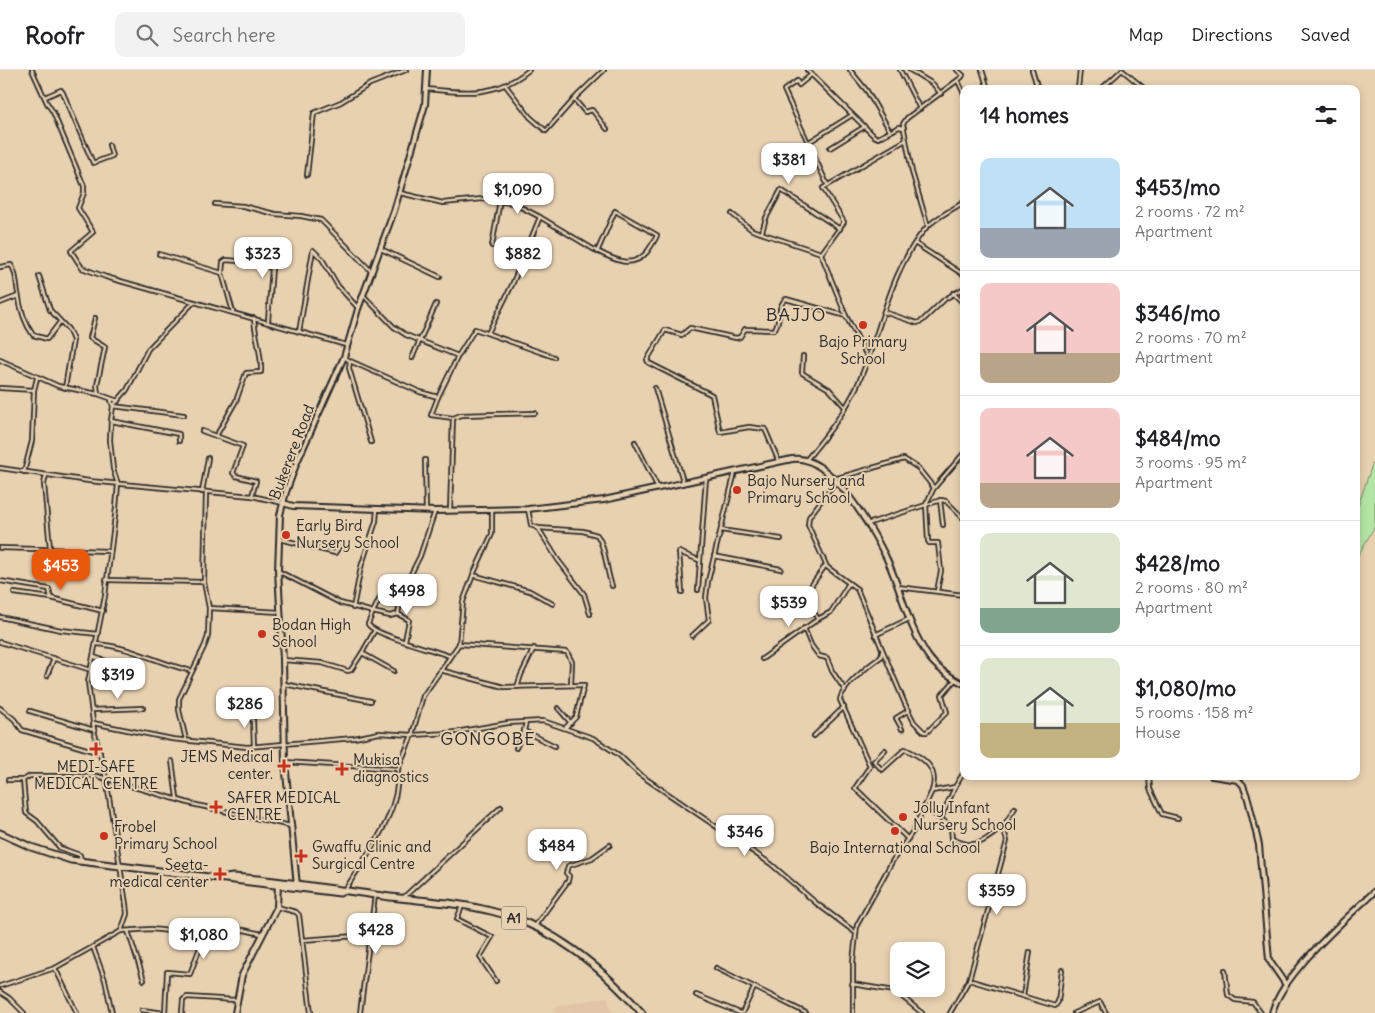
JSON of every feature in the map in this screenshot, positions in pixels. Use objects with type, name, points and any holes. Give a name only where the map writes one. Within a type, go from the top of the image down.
[{"type":"highway","name":"A1","points":[[0,833],[51,854],[81,861],[219,879],[462,905],[491,911],[534,926],[568,945],[594,964],[642,1013]]},
{"type":"highway","name":"A1","points":[[297,886],[345,890],[356,893]]},
{"type":"street","points":[[32,70],[53,112],[84,186],[84,193],[78,208],[93,232],[71,252],[79,265],[106,277],[346,345]]},
{"type":"street","points":[[307,175],[313,117],[316,111],[337,104],[370,84],[406,70]]},
{"type":"street","name":"Bukerere Road","points":[[297,886],[286,762],[278,538],[284,503],[308,435],[344,357],[358,309],[400,193],[427,89],[427,70]]},
{"type":"street","points":[[427,89],[468,92],[506,86],[529,70]]},
{"type":"street","points":[[506,86],[530,117],[546,131],[574,99],[604,70]]},
{"type":"street","points":[[807,70],[864,127],[878,138],[898,127],[904,128]]},
{"type":"street","points":[[850,70],[867,91],[890,131]]},
{"type":"street","points":[[900,70],[920,109]]},
{"type":"street","points":[[910,70],[933,84],[941,94]]},
{"type":"street","points":[[928,226],[906,140],[904,121],[958,81],[963,76],[957,70]]},
{"type":"street","points":[[982,70],[987,85]]},
{"type":"street","points":[[1032,70],[1037,85]]},
{"type":"street","points":[[1078,85],[1080,70]]},
{"type":"street","points":[[1105,85],[1122,70],[1140,85]]},
{"type":"street","points":[[811,75],[799,84],[797,81],[784,90],[827,184]]},
{"type":"street","points":[[958,81],[960,85]]},
{"type":"street","points":[[45,97],[61,90],[93,163],[112,156],[109,145]]},
{"type":"street","points":[[574,99],[585,112],[592,110],[607,129]]},
{"type":"street","points":[[809,142],[852,115]]},
{"type":"street","points":[[830,148],[864,127]]},
{"type":"street","points":[[821,253],[840,230],[844,222],[824,191],[827,184],[864,166],[906,140]]},
{"type":"street","points":[[762,232],[766,218],[781,190],[840,230]]},
{"type":"street","points":[[400,193],[443,203],[467,199],[500,200],[523,207],[597,252],[621,262],[634,262],[644,255],[657,235],[615,211],[597,252]]},
{"type":"street","points":[[492,246],[500,200]]},
{"type":"street","points":[[215,204],[243,206],[275,214],[321,220],[372,272]]},
{"type":"street","points":[[806,459],[845,407],[858,385],[900,273],[916,244],[928,226],[960,205]]},
{"type":"street","points":[[732,214],[745,226],[821,253],[846,316],[868,358]]},
{"type":"street","points":[[488,333],[512,285],[540,217]]},
{"type":"street","points":[[916,244],[960,272]]},
{"type":"street","points":[[381,249],[440,277]]},
{"type":"street","points":[[299,332],[313,250],[322,259],[338,286],[358,309]]},
{"type":"street","points":[[159,254],[222,273]]},
{"type":"street","points":[[232,312],[222,273],[223,262],[226,260],[251,262],[272,268],[268,322]]},
{"type":"street","points":[[0,267],[11,266],[14,269],[18,296],[27,323],[37,338],[47,339],[50,337],[60,322]]},
{"type":"street","points":[[39,276],[50,310],[72,335],[73,340],[65,388]]},
{"type":"street","points":[[884,312],[917,323],[953,293],[960,290]]},
{"type":"street","points":[[953,293],[960,300]]},
{"type":"street","points":[[363,295],[394,327],[420,341],[458,356]]},
{"type":"street","points":[[0,303],[18,296]]},
{"type":"street","points":[[779,462],[765,428],[749,427],[720,432],[712,394],[674,377],[647,360],[665,330],[682,335],[690,328],[740,338],[745,329],[774,330],[779,319],[781,303],[786,299],[846,316]]},
{"type":"street","points":[[121,931],[127,914],[106,778],[94,730],[88,682],[103,611],[118,484],[113,469],[110,440],[111,421],[114,406],[127,390],[150,345],[194,302]]},
{"type":"street","points":[[412,358],[436,304]]},
{"type":"street","points":[[95,318],[90,338],[105,347],[97,385],[98,394]]},
{"type":"street","points":[[216,436],[236,401],[246,373],[261,372],[260,346],[256,338],[254,318]]},
{"type":"street","points":[[535,413],[461,415],[453,418],[432,415],[438,397],[473,330],[488,333],[554,357]]},
{"type":"street","points":[[803,356],[802,373],[829,389],[845,407]]},
{"type":"street","points":[[344,357],[420,392],[438,397]]},
{"type":"street","points":[[0,360],[37,378],[65,388],[98,394],[118,401]]},
{"type":"street","points":[[350,361],[349,368],[371,442]]},
{"type":"street","points":[[24,472],[32,441],[34,390],[37,378]]},
{"type":"street","points":[[0,388],[34,390]]},
{"type":"street","points":[[655,388],[683,481]]},
{"type":"street","points":[[111,400],[114,406]]},
{"type":"street","points":[[114,406],[184,415]]},
{"type":"street","points":[[450,511],[453,418]]},
{"type":"street","points":[[111,421],[179,434],[179,442]]},
{"type":"street","points":[[202,430],[243,446],[233,473],[236,476],[256,482],[252,496]]},
{"type":"street","points":[[635,442],[658,488]]},
{"type":"street","points":[[202,492],[208,458]]},
{"type":"street","points":[[0,468],[118,484],[252,496],[293,506],[450,511],[528,509],[604,500],[683,481],[800,458],[806,459],[835,480],[867,524],[885,555],[909,619],[930,658],[960,682]]},
{"type":"street","points":[[937,591],[941,571],[938,544],[928,541],[926,504],[934,488],[960,458]]},
{"type":"street","points":[[934,488],[918,468],[904,459],[835,480],[808,522],[826,565],[857,589],[882,651],[918,727],[927,732],[947,712],[942,696],[955,680]]},
{"type":"street","points":[[425,460],[426,510]]},
{"type":"street","points":[[692,636],[709,620],[707,591],[735,472]]},
{"type":"street","points":[[46,475],[44,484],[50,548]]},
{"type":"street","points":[[698,590],[706,478]]},
{"type":"street","points":[[186,740],[178,704],[208,636],[209,608],[204,582],[206,492]]},
{"type":"street","points":[[867,524],[940,500],[946,501],[960,515]]},
{"type":"street","points":[[940,500],[943,525]]},
{"type":"street","points":[[353,608],[361,567],[376,521],[377,509]]},
{"type":"street","points":[[345,890],[389,816],[398,791],[398,769],[412,735],[423,696],[459,644],[463,602],[473,574],[492,534],[492,509]]},
{"type":"street","points":[[528,509],[530,524],[538,528],[583,531],[597,535],[602,546],[605,565],[612,586]]},
{"type":"street","points":[[398,614],[402,592],[420,556],[435,511]]},
{"type":"street","points":[[538,528],[558,560],[584,594],[590,614]]},
{"type":"street","points":[[721,530],[781,539]]},
{"type":"street","points":[[278,538],[335,553],[340,544]]},
{"type":"street","points":[[0,548],[109,551]]},
{"type":"street","points":[[682,592],[679,552],[699,560]]},
{"type":"street","points":[[714,556],[781,569]]},
{"type":"street","points":[[818,619],[804,596],[826,565]]},
{"type":"street","points":[[278,571],[353,608],[390,616],[398,614],[410,620],[405,640]]},
{"type":"street","points":[[473,574],[530,591],[553,604]]},
{"type":"street","points":[[106,580],[204,582]]},
{"type":"street","points":[[0,581],[49,589],[51,598]]},
{"type":"street","points":[[762,658],[804,628],[831,612],[849,583]]},
{"type":"street","points":[[897,587],[960,594]]},
{"type":"street","points":[[384,590],[368,624],[376,630],[449,656]]},
{"type":"street","points":[[14,593],[51,598],[103,611]]},
{"type":"street","points":[[209,608],[280,612]]},
{"type":"street","points":[[0,617],[61,630],[98,634]]},
{"type":"street","points":[[875,634],[909,619]]},
{"type":"street","points":[[804,628],[811,645],[819,656],[827,658],[832,671],[845,690]]},
{"type":"street","points":[[283,660],[322,663],[348,671],[351,670],[376,630]]},
{"type":"street","points":[[0,642],[91,670]]},
{"type":"street","points":[[96,644],[122,648],[167,665],[192,671]]},
{"type":"street","points":[[459,644],[534,648],[568,653],[573,671],[570,677],[572,684]]},
{"type":"street","points":[[517,687],[534,648]]},
{"type":"street","points":[[882,651],[881,657],[867,667],[840,698],[870,766],[854,788],[908,839]]},
{"type":"street","points":[[362,653],[394,671]]},
{"type":"street","points":[[94,657],[136,671]]},
{"type":"street","points":[[46,676],[54,658]]},
{"type":"street","points":[[440,670],[504,687],[572,684],[585,686],[576,717],[563,728]]},
{"type":"street","points":[[284,684],[371,701]]},
{"type":"street","points":[[814,736],[844,707]]},
{"type":"street","points":[[0,708],[14,719],[22,730],[100,753]]},
{"type":"street","points":[[92,710],[143,708]]},
{"type":"street","points":[[558,708],[571,723]]},
{"type":"street","points":[[902,729],[896,718],[909,710]]},
{"type":"street","points":[[30,711],[94,730]]},
{"type":"street","points":[[235,712],[246,715],[253,720],[254,746]]},
{"type":"street","points":[[94,723],[186,740],[254,746],[354,738],[379,733],[412,735],[450,733],[543,721],[588,735],[619,756],[639,774],[771,864],[816,904],[856,933]]},
{"type":"street","points":[[516,748],[526,722]]},
{"type":"street","points":[[524,731],[555,746]]},
{"type":"street","points":[[853,1013],[852,984],[856,933],[859,921],[908,839],[932,791],[935,777],[929,764],[906,749],[882,770],[874,762],[885,750]]},
{"type":"street","points":[[172,761],[177,798]]},
{"type":"street","points":[[286,762],[398,769]]},
{"type":"street","points":[[8,780],[23,780],[30,776],[96,776],[177,798],[192,804],[292,827]]},
{"type":"street","points":[[941,818],[954,787],[960,778]]},
{"type":"street","points":[[23,780],[26,813],[37,821],[60,848],[80,855],[81,861]]},
{"type":"street","points":[[1149,780],[1150,789],[1162,814],[1178,818]]},
{"type":"street","points":[[1235,780],[1243,784],[1254,818],[1259,845],[1269,960],[1286,984]]},
{"type":"street","points":[[932,791],[954,787]]},
{"type":"street","points":[[403,898],[501,807]]},
{"type":"street","points":[[924,807],[951,826],[951,838],[965,844],[986,841],[1003,827],[1015,808]]},
{"type":"street","points":[[950,1013],[969,980],[1007,841],[1003,827]]},
{"type":"street","points":[[534,926],[568,881],[569,876],[566,873],[568,866],[592,858],[610,846]]},
{"type":"street","points":[[235,1013],[242,975],[277,907],[278,884]]},
{"type":"street","points":[[1272,1013],[1286,984],[1318,946],[1375,891]]},
{"type":"street","points":[[360,1013],[375,895]]},
{"type":"street","points":[[462,905],[457,919],[492,937],[480,957],[496,981]]},
{"type":"street","points":[[277,907],[298,914],[311,1013]]},
{"type":"street","points":[[0,986],[55,968],[121,931],[151,929],[173,933],[205,934],[244,930],[262,934]]},
{"type":"street","points":[[128,931],[144,980]]},
{"type":"street","points":[[142,1010],[166,1013],[167,972],[190,974],[205,934]]},
{"type":"street","points":[[302,940],[369,936]]},
{"type":"street","points":[[93,947],[105,980],[112,1013]]},
{"type":"street","points":[[1023,996],[1030,952]]},
{"type":"street","points":[[55,968],[77,1013]]},
{"type":"street","points":[[716,968],[806,1013]]},
{"type":"street","points":[[969,980],[1054,1006],[1058,1002],[1062,970]]},
{"type":"street","points":[[1225,970],[1228,995],[1235,1000],[1253,1002],[1260,1013]]},
{"type":"street","points":[[852,984],[895,991],[922,1013]]},
{"type":"street","points":[[696,995],[741,1013],[754,988]]},
{"type":"street","points":[[0,992],[24,1013]]},
{"type":"street","points":[[182,1013],[183,1000],[187,997],[236,1000]]},
{"type":"street","points":[[1074,1013],[1100,1002],[1106,1013]]},
{"type":"shaded area","points":[[607,997],[612,1013],[556,1013],[554,1007]]},
{"type":"green space","points":[[1375,456],[1375,526],[1360,552],[1360,500]]},
{"type":"place","name":"Bajo Primary School","points":[[863,325]]},
{"type":"place","name":"Bajo Nursery and Primary School","points":[[737,490]]},
{"type":"place","name":"Early Bird Nursery School","points":[[286,535]]},
{"type":"place","name":"Bodan High School","points":[[262,634]]},
{"type":"place","name":"MEDI-SAFE MEDICAL CENTRE","points":[[96,749]]},
{"type":"place","name":"JEMS Medical center.","points":[[284,766]]},
{"type":"place","name":"Mukisa diagnostics","points":[[342,769]]},
{"type":"place","name":"SAFER MEDICAL CENTRE","points":[[216,807]]},
{"type":"place","name":"Jolly Infant Nursery School","points":[[903,817]]},
{"type":"place","name":"Bajo International School","points":[[895,831]]},
{"type":"place","name":"Frobel Primary School","points":[[104,836]]},
{"type":"place","name":"Gwaffu Clinic and Surgical Centre","points":[[301,856]]},
{"type":"place","name":"Seeta- medical center","points":[[220,874]]},
{"type":"district","name":"BAJJO","points":[[796,315]]},
{"type":"district","name":"GONGOBE","points":[[488,739]]}]
